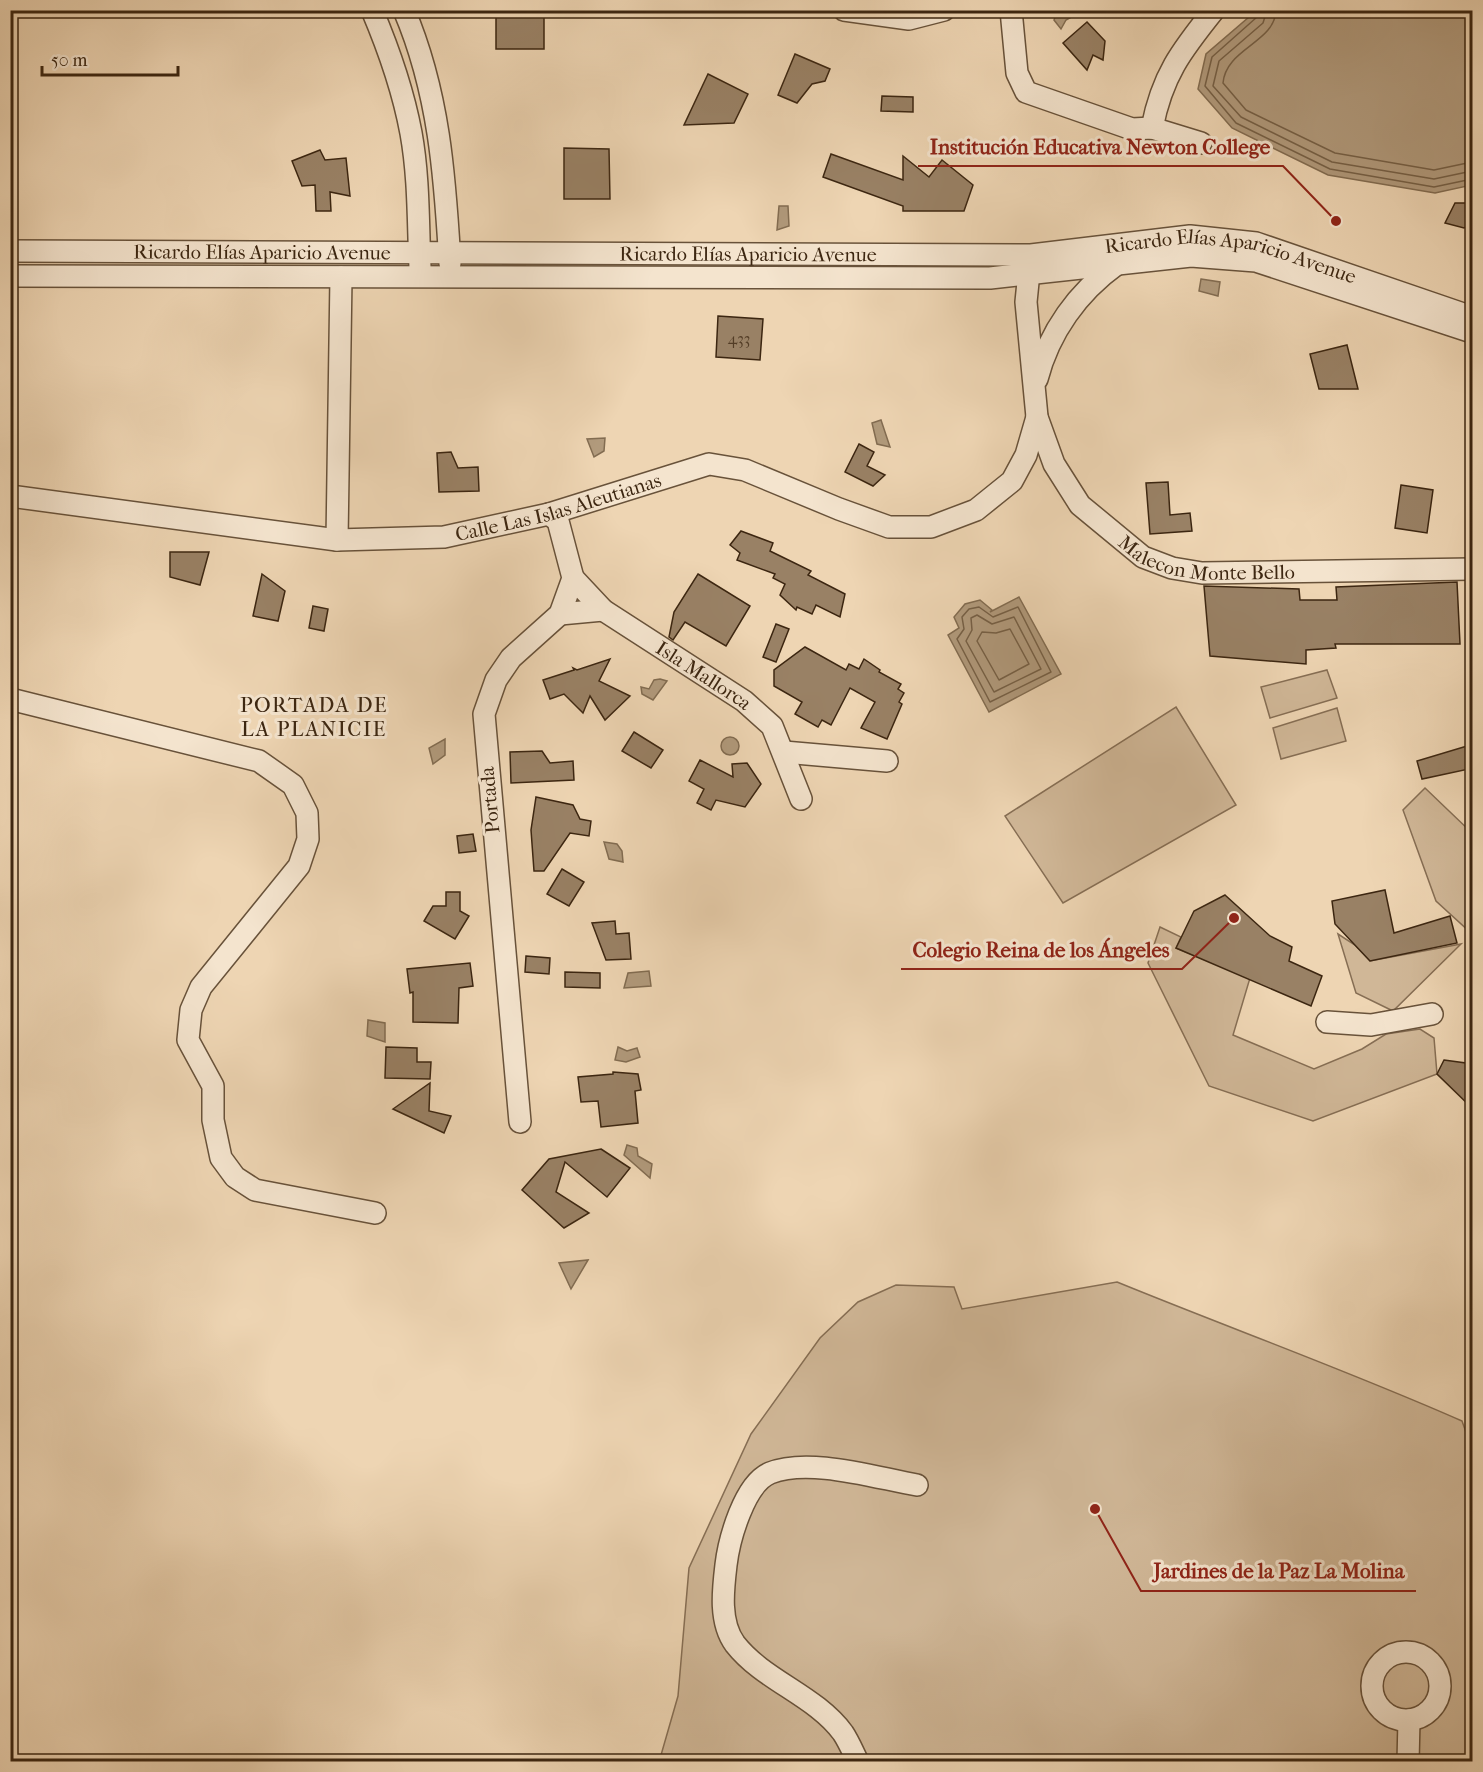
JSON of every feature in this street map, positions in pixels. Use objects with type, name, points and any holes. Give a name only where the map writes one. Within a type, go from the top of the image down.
[{"type":"street","points":[[372,10],[388,48],[411,135],[420,276]]},
{"type":"street","points":[[404,10],[430,85],[439,130],[450,277]]},
{"type":"street","points":[[844,10],[909,19],[944,10]]},
{"type":"street","points":[[1011,10],[1017,73],[1026,92],[1132,129],[1152,128],[1201,143]]},
{"type":"street","points":[[1152,128],[1158,98],[1171,68],[1214,10]]},
{"type":"street","name":"Ricardo Elías Aparicio Avenue","points":[[10,276],[990,278],[1030,265],[1057,262],[1190,236],[1256,243],[1473,317]]},
{"type":"street","name":"Ricardo Elías Aparicio Avenue","points":[[10,251],[943,255],[1030,265]]},
{"type":"street","points":[[943,255],[943,278]]},
{"type":"street","name":"Ricardo Elías Aparicio Avenue","points":[[1057,262],[1117,264],[1191,256],[1256,261],[1473,332]]},
{"type":"street","points":[[1057,262],[1067,287],[1070,309]]},
{"type":"street","name":"Malecon Monte Bello","points":[[1035,391],[1041,362],[1054,334],[1070,309],[1083,292],[1117,264]]},
{"type":"street","name":"Malecon Monte Bello","points":[[1030,265],[1026,302],[1037,417],[1054,464],[1080,505],[1143,557],[1172,568],[1202,573],[1473,569]]},
{"type":"street","points":[[337,540],[341,277]]},
{"type":"street","points":[[990,278],[1005,281],[1018,290],[1026,302]]},
{"type":"street","name":"Calle Las Islas Aleutianas","points":[[10,496],[337,540],[444,537],[549,514],[709,464],[745,470],[839,509],[889,526],[931,527],[976,510],[1012,481],[1026,455],[1037,417]]},
{"type":"street","points":[[549,514],[558,521],[573,578]]},
{"type":"street","name":"Isla Mallorca","points":[[573,578],[603,610],[744,701],[772,726],[801,799]]},
{"type":"street","name":"Portada","points":[[520,1122],[484,714],[496,680],[511,658],[560,614],[573,578]]},
{"type":"street","points":[[560,614],[603,610]]},
{"type":"street","points":[[10,699],[260,761],[293,785],[307,813],[308,839],[299,866],[201,987],[190,1010],[188,1040],[213,1086],[213,1120],[221,1158],[235,1177],[255,1190],[375,1213]]},
{"type":"street","points":[[784,752],[887,761]]},
{"type":"street","points":[[1326,1022],[1371,1025],[1432,1014]]},
{"type":"street","points":[[858,1761],[843,1733],[805,1698],[751,1662],[733,1641],[722,1604],[728,1549],[745,1499],[767,1474],[792,1467],[819,1469],[917,1485]]},
{"type":"street","points":[[1408,1761],[1410,1720]]},
{"type":"shaded area","points":[[1327,670],[1337,698],[1270,718],[1261,687]]},
{"type":"shaded area","points":[[1176,707],[1236,805],[1063,903],[1005,816]]},
{"type":"shaded area","points":[[1337,708],[1346,741],[1281,759],[1273,728]]},
{"type":"shaded area","points":[[1425,788],[1472,833],[1471,933],[1436,901],[1403,810]]},
{"type":"shaded area","points":[[1160,927],[1181,937],[1176,948],[1250,978],[1233,1035],[1314,1069],[1362,1049],[1386,1034],[1420,1029],[1434,1038],[1437,1074],[1313,1121],[1209,1086],[1148,963]]},
{"type":"shaded area","points":[[1338,934],[1355,945],[1370,961],[1461,944],[1393,1011],[1356,993]]},
{"type":"shaded area","points":[[1117,1282],[1462,1421],[1472,1449],[1472,1761],[659,1762],[678,1696],[689,1568],[751,1434],[820,1338],[858,1302],[896,1285],[954,1287],[962,1309]]},
{"type":"water","points":[[1057,11],[1075,11],[1077,14],[1066,20],[1061,29],[1054,20]]},
{"type":"water","points":[[1256,11],[1472,11],[1472,185],[1435,193],[1328,175],[1232,128],[1198,89],[1206,54]]},
{"type":"water","points":[[779,206],[788,206],[789,226],[777,230]]},
{"type":"water","points":[[1201,279],[1220,282],[1218,296],[1199,291]]},
{"type":"water","points":[[881,420],[890,447],[877,444],[872,423]]},
{"type":"water","points":[[605,438],[604,451],[594,457],[587,439]]},
{"type":"water","points":[[1019,597],[1061,674],[989,712],[948,635],[959,628],[954,617],[965,604],[980,600],[992,610],[990,612]]},
{"type":"water","points":[[654,680],[667,681],[653,700],[642,694],[641,687],[649,689]]},
{"type":"water","points":[[726,737],[734,737],[739,742],[737,753],[726,755],[721,750],[721,742]]},
{"type":"water","points":[[445,739],[445,755],[433,764],[429,748]]},
{"type":"water","points":[[604,842],[617,844],[622,851],[623,862],[609,859]]},
{"type":"water","points":[[649,971],[651,986],[624,988],[628,973]]},
{"type":"water","points":[[368,1020],[385,1023],[385,1042],[367,1036]]},
{"type":"water","points":[[618,1047],[627,1051],[637,1048],[640,1057],[626,1062],[615,1060]]},
{"type":"water","points":[[627,1145],[637,1148],[638,1156],[652,1164],[650,1178],[624,1155]]},
{"type":"water","points":[[588,1260],[571,1289],[559,1263]]},
{"type":"building","points":[[496,17],[544,17],[544,49],[496,49]]},
{"type":"building","points":[[1087,22],[1105,41],[1103,60],[1093,55],[1087,70],[1063,43]]},
{"type":"building","points":[[795,54],[830,69],[825,81],[812,84],[797,103],[778,95]]},
{"type":"building","points":[[708,74],[748,94],[734,123],[684,125]]},
{"type":"building","points":[[882,96],[913,97],[913,112],[881,111]]},
{"type":"building","points":[[564,148],[609,149],[610,199],[564,199]]},
{"type":"building","points":[[320,150],[325,160],[346,158],[350,196],[330,192],[331,211],[316,211],[315,185],[302,186],[292,161]]},
{"type":"building","points":[[831,154],[903,180],[903,156],[929,177],[942,160],[973,185],[964,211],[903,211],[903,206],[823,177]]},
{"type":"building","points":[[1455,203],[1473,203],[1473,222],[1464,228],[1445,223]]},
{"type":"building","points":[[718,316],[763,319],[760,360],[716,357]]},
{"type":"building","points":[[1347,345],[1358,389],[1319,389],[1310,354]]},
{"type":"building","points":[[859,444],[874,452],[867,466],[885,475],[873,486],[845,472]]},
{"type":"building","points":[[451,452],[458,468],[478,467],[479,491],[439,492],[437,453]]},
{"type":"building","points":[[1168,482],[1170,515],[1190,513],[1192,531],[1150,534],[1146,483]]},
{"type":"building","points":[[1401,485],[1433,490],[1427,533],[1395,528]]},
{"type":"building","points":[[741,531],[773,543],[770,551],[811,571],[808,575],[845,594],[840,617],[816,605],[812,614],[797,607],[796,610],[780,595],[785,584],[773,578],[775,574],[737,560],[740,553],[730,545]]},
{"type":"building","points":[[170,552],[209,552],[200,585],[170,577]]},
{"type":"building","points":[[262,574],[285,591],[278,621],[253,616]]},
{"type":"building","points":[[698,574],[750,606],[726,646],[685,622],[673,640],[669,637],[674,612]]},
{"type":"building","points":[[1457,582],[1460,644],[1335,644],[1336,648],[1306,650],[1306,664],[1210,656],[1204,586],[1299,589],[1300,600],[1337,600],[1336,587]]},
{"type":"building","points":[[313,606],[328,609],[324,631],[309,628]]},
{"type":"building","points":[[776,624],[789,629],[776,662],[763,657]]},
{"type":"building","points":[[805,647],[846,670],[849,664],[859,669],[864,659],[880,670],[879,672],[901,684],[898,689],[904,693],[899,702],[902,704],[887,739],[861,728],[875,702],[850,688],[831,725],[822,720],[818,727],[795,714],[802,702],[774,686],[774,670]]},
{"type":"building","points":[[610,659],[599,681],[630,696],[605,720],[590,696],[583,713],[564,694],[550,699],[543,680],[574,670],[573,668],[577,670]]},
{"type":"building","points":[[634,732],[663,750],[651,768],[622,751]]},
{"type":"building","points":[[1467,746],[1469,769],[1422,779],[1417,761]]},
{"type":"building","points":[[542,751],[550,763],[573,761],[574,780],[511,783],[510,752]]},
{"type":"building","points":[[700,760],[733,777],[732,764],[747,763],[761,784],[745,807],[716,800],[711,810],[697,803],[704,789],[689,781]]},
{"type":"building","points":[[536,797],[573,805],[580,819],[591,821],[589,836],[570,833],[544,871],[534,871],[531,830]]},
{"type":"building","points":[[473,834],[476,851],[459,853],[457,836]]},
{"type":"building","points":[[562,869],[584,882],[569,906],[547,894]]},
{"type":"building","points":[[1385,890],[1394,933],[1450,916],[1457,943],[1370,961],[1335,924],[1332,901]]},
{"type":"building","points":[[446,892],[460,892],[460,911],[469,916],[455,939],[424,921],[433,906],[446,906]]},
{"type":"building","points":[[1225,895],[1270,936],[1292,947],[1289,961],[1322,976],[1311,1006],[1176,948],[1194,911]]},
{"type":"building","points":[[615,921],[616,934],[629,933],[631,959],[606,960],[592,923]]},
{"type":"building","points":[[526,956],[550,958],[549,974],[525,972]]},
{"type":"building","points":[[470,963],[473,986],[459,988],[458,1023],[413,1022],[413,992],[410,993],[407,969]]},
{"type":"building","points":[[565,972],[600,973],[600,988],[565,987]]},
{"type":"building","points":[[386,1047],[417,1048],[417,1062],[431,1062],[430,1079],[385,1078]]},
{"type":"building","points":[[1444,1060],[1473,1064],[1473,1109],[1437,1074]]},
{"type":"building","points":[[613,1072],[638,1074],[641,1090],[635,1091],[638,1123],[601,1127],[598,1101],[581,1102],[578,1077],[613,1074]]},
{"type":"building","points":[[430,1083],[429,1111],[451,1116],[444,1133],[393,1109]]},
{"type":"building","points":[[601,1149],[630,1168],[607,1197],[565,1162],[556,1192],[589,1213],[564,1228],[522,1190],[549,1159]]},
{"type":"place","name":"Institución Educativa Newton College","points":[[1336,221]]},
{"type":"place","name":"Colegio Reina de los Ángeles","points":[[1234,918]]},
{"type":"place","name":"Jardines de la Paz La Molina","points":[[1095,1509]]},
{"type":"district","name":"PORTADA DE LA PLANICIE","points":[[314,717]]}]
